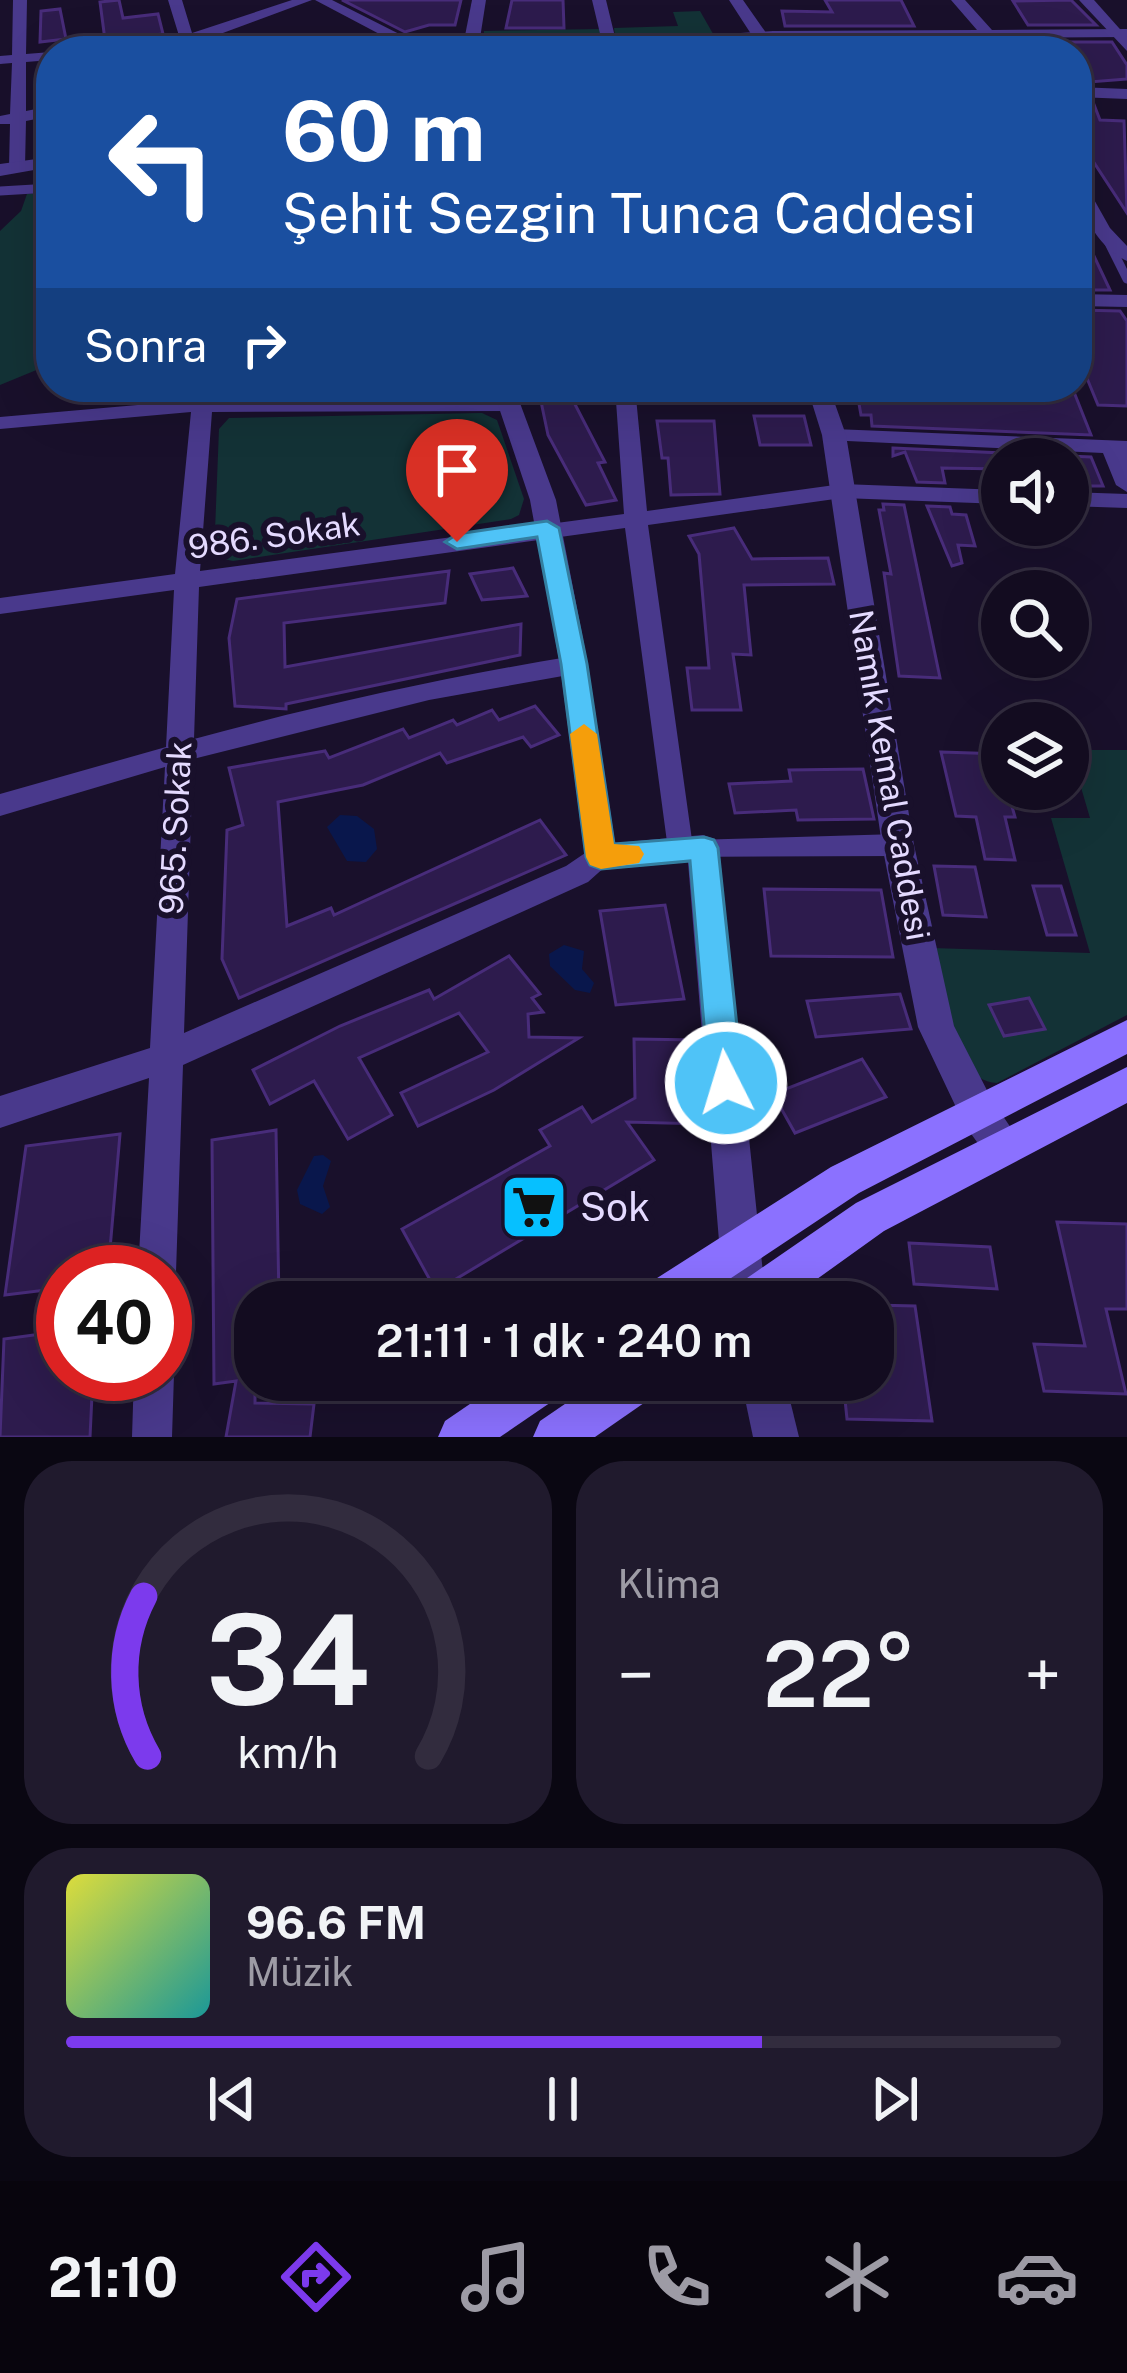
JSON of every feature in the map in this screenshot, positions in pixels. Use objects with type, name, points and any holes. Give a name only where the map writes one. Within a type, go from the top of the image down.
[{"type":"main road","points":[[689,1281],[845,1180],[1127,1036]]},
{"type":"main road","points":[[777,1281],[870,1217],[1127,1084]]},
{"type":"main road","points":[[461,1437],[513,1401]]},
{"type":"main road","points":[[556,1437],[608,1401]]},
{"type":"street","points":[[8,169],[19,117],[20,0]]},
{"type":"street","points":[[176,0],[185,36]]},
{"type":"street","points":[[208,36],[305,0]]},
{"type":"street","points":[[322,0],[387,36]]},
{"type":"street","points":[[472,36],[478,0]]},
{"type":"street","points":[[599,0],[608,36]]},
{"type":"street","points":[[736,0],[758,36]]},
{"type":"street","points":[[958,0],[992,34]]},
{"type":"street","points":[[1086,0],[1127,46]]},
{"type":"street","points":[[0,28],[20,26]]},
{"type":"street","points":[[946,36],[1120,33]]},
{"type":"street","points":[[0,60],[36,57]]},
{"type":"street","points":[[1092,93],[1127,94]]},
{"type":"street","points":[[0,121],[36,114]]},
{"type":"street","points":[[1092,211],[1127,256]]},
{"type":"street","points":[[1103,231],[1127,232]]},
{"type":"street","points":[[1092,301],[1127,302]]},
{"type":"street","points":[[0,423],[161,402]]},
{"type":"street","name":"965. Sokak","points":[[158,1245],[187,581],[206,402]]},
{"type":"street","points":[[508,402],[543,500],[574,664],[601,857]]},
{"type":"street","points":[[626,402],[636,522],[691,849],[745,1281]]},
{"type":"street","name":"Namık Kemal Caddesi","points":[[823,402],[834,435],[898,845],[936,1027],[978,1112],[1004,1147]]},
{"type":"street","points":[[834,435],[1119,448],[1127,485]]},
{"type":"street","name":"986. Sokak","points":[[0,606],[842,491],[981,495]]},
{"type":"street","points":[[1089,500],[1127,501]]},
{"type":"street","points":[[0,805],[180,751],[510,674],[574,664]]},
{"type":"street","points":[[0,1112],[163,1058],[577,874],[601,857],[691,849],[898,845]]},
{"type":"street","points":[[152,1437],[153,1401]]},
{"type":"street","points":[[768,1401],[776,1437]]},
{"type":"lane","points":[[0,191],[36,189]]},
{"type":"lane","points":[[1103,231],[1127,279]]},
{"type":"green space","points":[[700,11],[714,36],[615,36],[614,28],[678,26],[673,12]]},
{"type":"green space","points":[[601,29],[601,36],[484,36],[484,31]]},
{"type":"green space","points":[[36,193],[36,370],[0,385],[0,231],[21,211],[27,194]]},
{"type":"green space","points":[[482,413],[497,420],[524,499],[519,515],[233,561],[214,557],[219,429],[229,418]]},
{"type":"green space","points":[[1089,750],[1127,750],[1127,1015],[997,1083],[981,1079],[958,1050],[932,948],[1090,953],[1051,818],[1090,818]]},
{"type":"shaded area","points":[[340,815],[357,816],[374,829],[377,849],[366,862],[347,861],[327,827]]},
{"type":"shaded area","points":[[564,945],[584,951],[582,969],[594,983],[590,993],[575,990],[550,966],[549,954]]},
{"type":"shaded area","points":[[314,1156],[331,1161],[323,1186],[330,1207],[322,1214],[300,1204],[297,1190]]},
{"type":"building","points":[[119,0],[123,18],[158,14],[163,34],[104,36],[100,2]]},
{"type":"building","points":[[342,0],[461,0],[455,25],[429,25],[405,32]]},
{"type":"building","points":[[512,0],[563,0],[564,28],[506,28]]},
{"type":"building","points":[[825,0],[901,0],[914,26],[785,26],[782,11],[832,12]]},
{"type":"building","points":[[1071,0],[1096,25],[1028,25],[1013,1]]},
{"type":"building","points":[[60,9],[65,36],[40,36],[41,11]]},
{"type":"building","points":[[1092,42],[1112,42],[1127,65],[1127,79],[1092,82]]},
{"type":"building","points":[[1092,102],[1100,120],[1124,121],[1127,213],[1093,161]]},
{"type":"building","points":[[1092,252],[1102,273],[1110,290],[1092,290]]},
{"type":"building","points":[[1092,310],[1120,311],[1127,321],[1127,406],[1098,405],[1092,390]]},
{"type":"building","points":[[541,402],[574,402],[605,462],[598,463],[616,500],[586,505],[548,435]]},
{"type":"building","points":[[859,402],[1078,402],[1091,435],[872,426],[871,415],[861,415]]},
{"type":"building","points":[[754,416],[804,416],[811,445],[760,445]]},
{"type":"building","points":[[657,421],[714,421],[720,494],[671,495],[668,458],[662,458]]},
{"type":"building","points":[[893,448],[981,452],[981,469],[942,468],[945,483],[917,482],[905,452],[893,456]]},
{"type":"building","points":[[1089,457],[1091,457],[1103,486],[1089,486]]},
{"type":"building","points":[[883,504],[904,505],[940,678],[899,676],[884,573],[891,574],[879,510],[884,510]]},
{"type":"building","points":[[927,506],[950,507],[952,514],[966,515],[975,546],[958,545],[962,563],[952,566]]},
{"type":"building","points":[[734,528],[752,559],[828,558],[834,584],[744,585],[751,655],[733,654],[741,710],[692,710],[687,668],[709,668],[699,554],[689,536]]},
{"type":"building","points":[[513,568],[527,596],[482,600],[470,574]]},
{"type":"building","points":[[449,571],[445,603],[284,623],[285,667],[521,624],[520,655],[286,704],[286,709],[235,706],[229,638],[237,599]]},
{"type":"building","points":[[535,706],[559,735],[531,747],[523,737],[447,763],[440,753],[363,785],[278,802],[287,926],[331,908],[334,915],[540,820],[566,855],[239,998],[222,959],[227,830],[243,825],[229,768],[325,751],[329,758],[403,729],[409,738],[492,710],[499,720]]},
{"type":"building","points":[[941,752],[981,753],[981,810],[1013,810],[1015,817],[1005,817],[1015,860],[985,859],[976,817],[956,816]]},
{"type":"building","points":[[863,769],[874,819],[798,820],[796,810],[735,813],[729,784],[791,781],[789,770]]},
{"type":"building","points":[[934,866],[975,867],[986,917],[943,915]]},
{"type":"building","points":[[1033,886],[1061,886],[1076,935],[1047,935]]},
{"type":"building","points":[[764,889],[881,890],[893,957],[771,956]]},
{"type":"building","points":[[665,905],[684,999],[616,1005],[600,911]]},
{"type":"building","points":[[509,956],[540,994],[532,998],[543,1012],[528,1014],[529,1037],[579,1038],[494,1090],[418,1126],[401,1093],[488,1052],[459,1013],[359,1058],[392,1115],[348,1139],[314,1081],[270,1104],[253,1070],[340,1026],[429,990],[434,999]]},
{"type":"building","points":[[900,994],[911,1029],[816,1037],[807,1001]]},
{"type":"building","points":[[1029,998],[1045,1029],[1004,1036],[989,1005]]},
{"type":"building","points":[[634,1039],[698,1040],[705,1124],[627,1122],[654,1160],[453,1281],[431,1281],[402,1229],[550,1146],[540,1130],[582,1107],[592,1122],[635,1098]]},
{"type":"building","points":[[862,1059],[886,1097],[795,1133],[773,1094]]},
{"type":"building","points":[[276,1130],[279,1281],[234,1281],[234,1381],[214,1384],[212,1140]]},
{"type":"building","points":[[120,1134],[110,1245],[36,1245],[36,1291],[5,1295],[26,1146]]},
{"type":"building","points":[[1057,1222],[1127,1224],[1127,1309],[1106,1309],[1126,1394],[1044,1391],[1034,1344],[1085,1346]]},
{"type":"building","points":[[909,1243],[990,1247],[997,1289],[914,1284]]},
{"type":"building","points":[[894,1306],[915,1306],[932,1421],[847,1419],[845,1401],[894,1401]]},
{"type":"building","points":[[36,1335],[36,1401],[92,1401],[90,1437],[0,1437],[4,1339]]},
{"type":"building","points":[[234,1392],[234,1401],[314,1404],[310,1437],[226,1437]]},
{"type":"slow traffic","points":[[584,734],[601,857],[629,854]]},
{"type":"place","name":"Sok","points":[[534,1207]]},
{"type":"route","points":[[457,542],[547,528],[574,664],[601,857],[704,848],[726,1083]]}]
